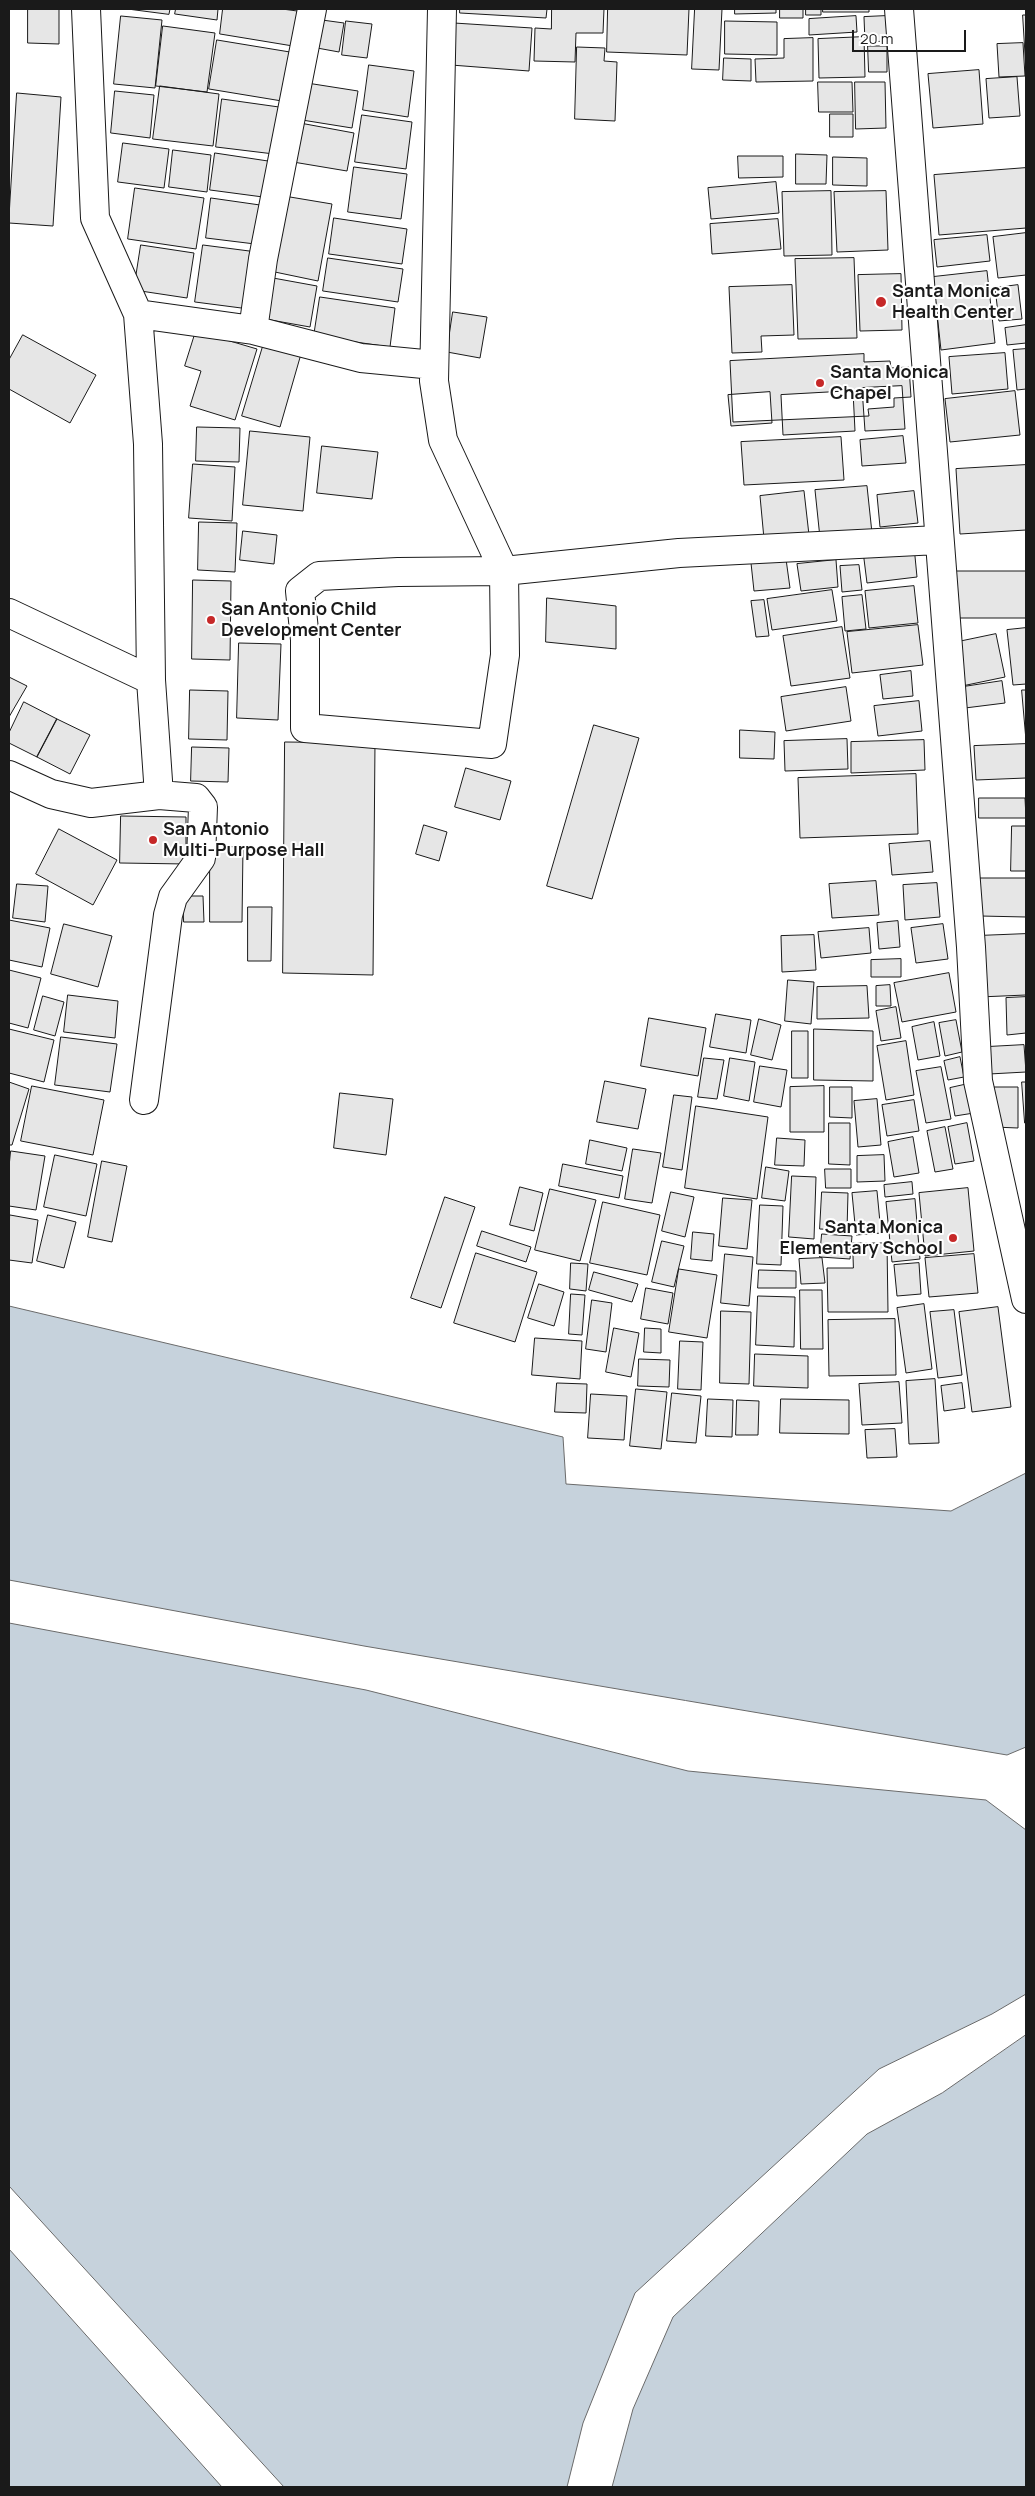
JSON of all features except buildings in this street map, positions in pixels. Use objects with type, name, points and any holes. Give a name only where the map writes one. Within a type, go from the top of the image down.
[{"type":"street","points":[[86,9],[94,218],[138,314],[148,444],[151,680],[159,795]]},
{"type":"street","points":[[253,330],[263,259],[312,9]]},
{"type":"street","points":[[442,9],[434,373],[443,440],[504,571],[505,655],[492,744],[305,728],[305,640],[300,591],[319,576],[398,572],[504,571],[678,553],[938,540]]},
{"type":"street","points":[[899,9],[928,378],[938,540],[971,947],[978,1081],[1026,1299]]},
{"type":"street","points":[[138,314],[253,330],[361,358],[434,373]]},
{"type":"street","points":[[9,613],[151,680]]},
{"type":"street","points":[[9,774],[51,794],[91,803],[159,795],[196,798],[203,807],[201,858],[173,897],[168,915],[144,1100]]},
{"type":"shaded area","points":[[9,1306],[563,1437],[566,1484],[951,1511],[1026,1473],[1026,1747],[1007,1755],[364,1646],[9,1580]]},
{"type":"shaded area","points":[[9,1623],[366,1690],[688,1771],[986,1800],[1026,1830],[1026,1994],[992,2014],[879,2069],[635,2293],[583,2423],[567,2487],[284,2487],[9,2186]]},
{"type":"shaded area","points":[[1026,2035],[1026,2487],[612,2487],[633,2409],[673,2317],[867,2134],[942,2093]]},
{"type":"shaded area","points":[[9,2249],[222,2487],[9,2487]]},
{"type":"place","name":"Santa Monica Health Center","points":[[881,302]]},
{"type":"place","name":"Santa Monica Chapel","points":[[820,383]]},
{"type":"place","name":"San Antonio Child Development Center","points":[[211,620]]},
{"type":"place","name":"San Antonio Multi-Purpose Hall","points":[[153,840]]},
{"type":"place","name":"Santa Monica Elementary School","points":[[953,1238]]}]
